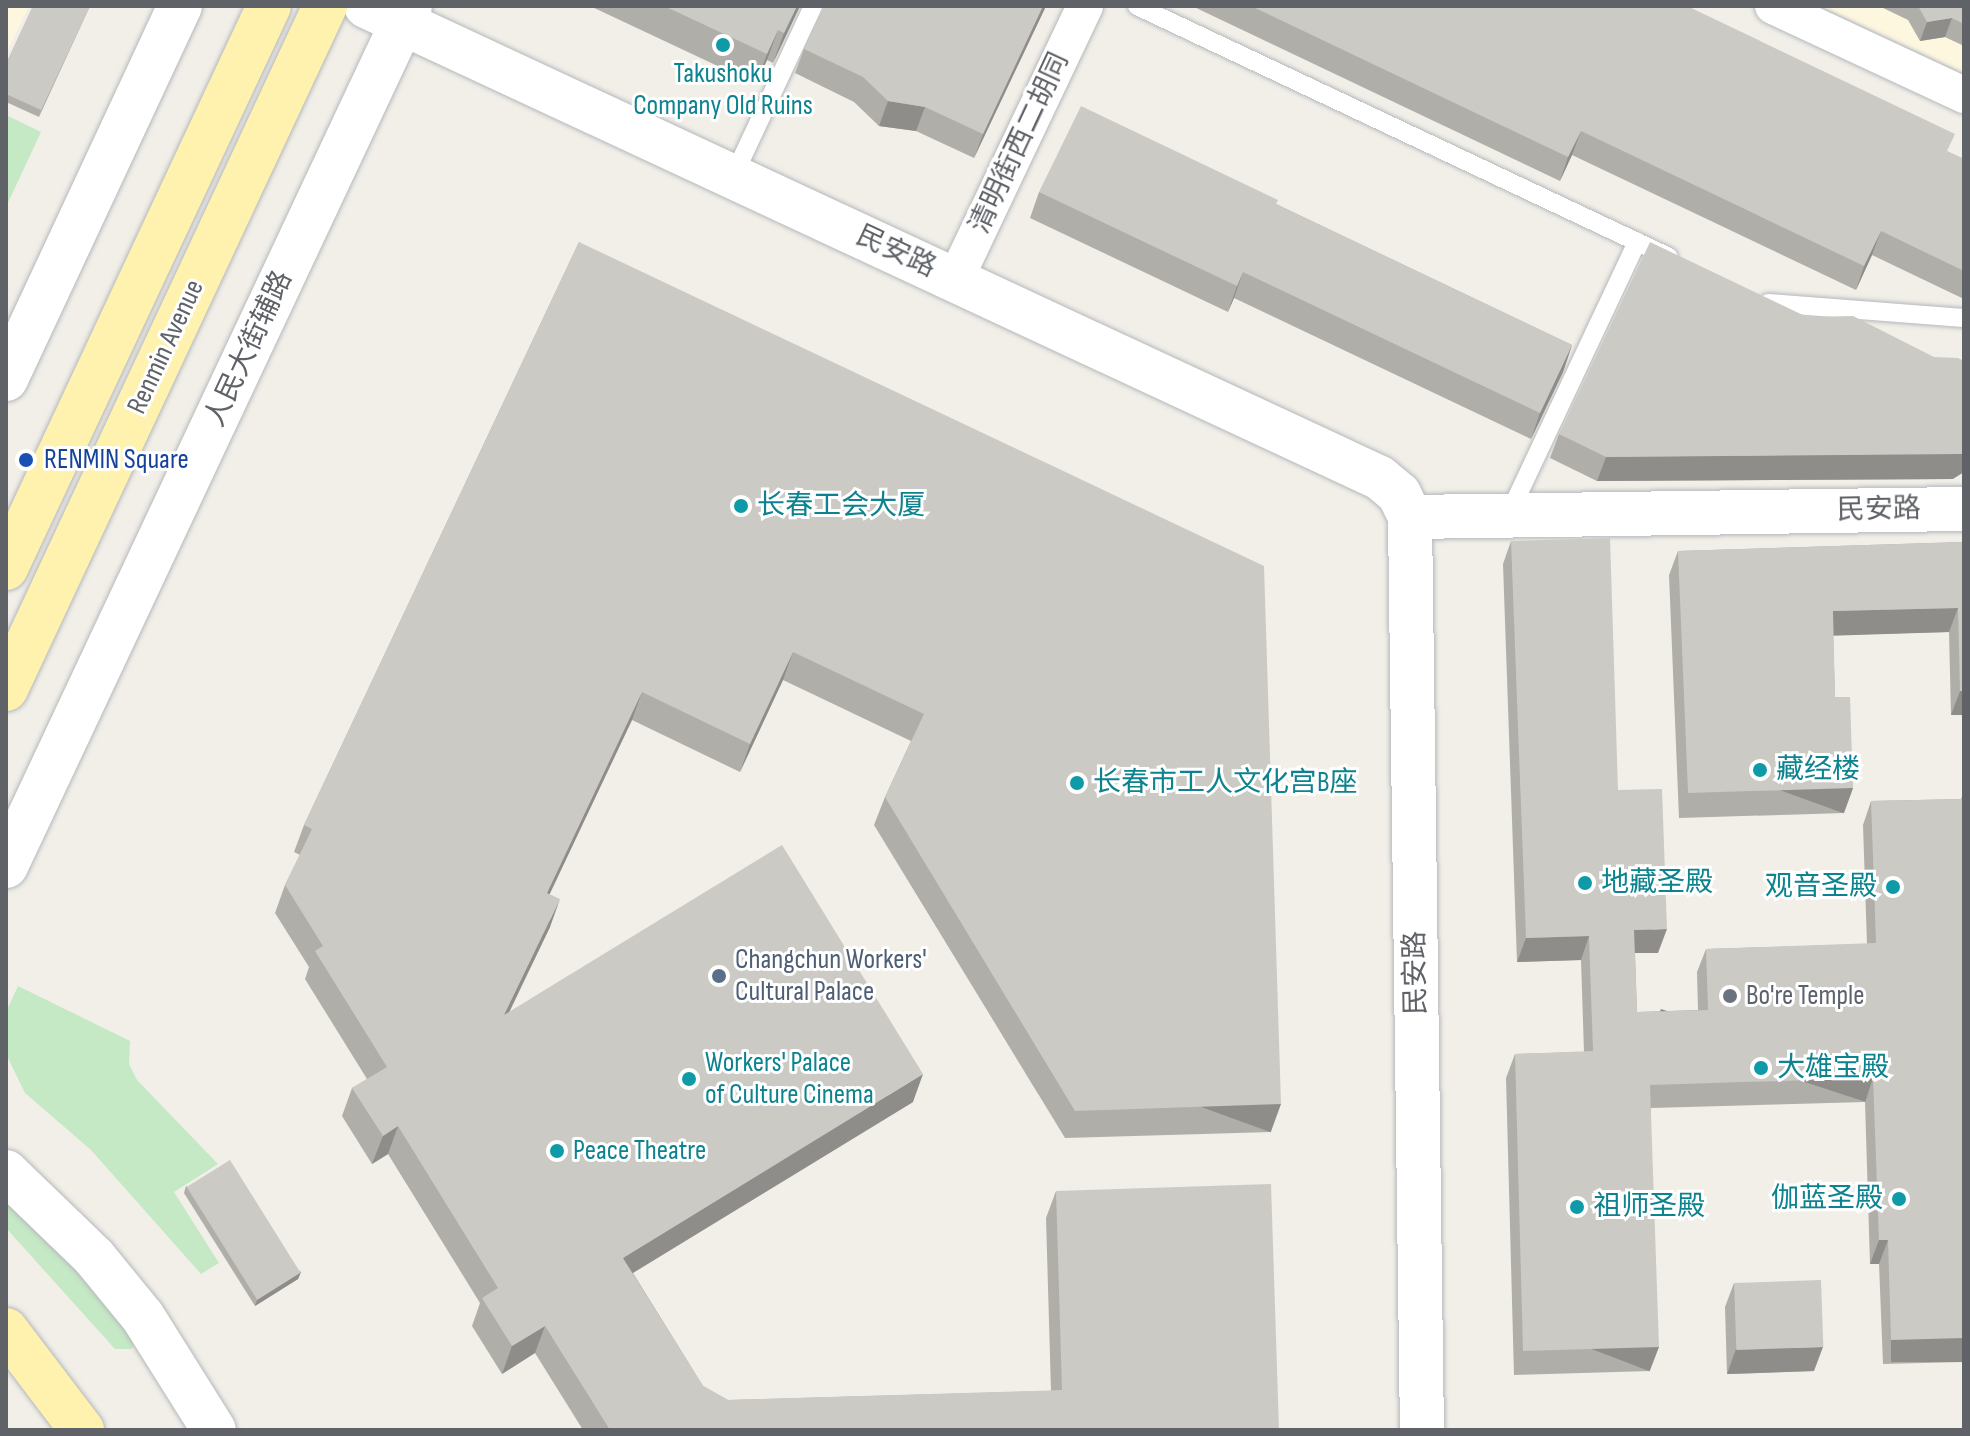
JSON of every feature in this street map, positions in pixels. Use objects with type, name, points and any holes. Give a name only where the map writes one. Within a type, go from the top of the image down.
[{"type":"main road","name":"Renmin Avenue","points":[[6,568],[269,6]]},
{"type":"main road","name":"Renmin Avenue","points":[[6,689],[325,6]]},
{"type":"main road","points":[[6,1330],[82,1430]]},
{"type":"street","points":[[6,379],[180,6]]},
{"type":"street","name":"清明街西二胡同","points":[[955,280],[1085,6]]},
{"type":"street","points":[[1773,6],[1964,95]]},
{"type":"street","name":"民安路","points":[[393,12],[733,177],[1380,478],[1399,494],[1410,517],[1422,1430]]},
{"type":"street","name":"人民大街辅路","points":[[6,866],[393,12]]},
{"type":"street","name":"民安路","points":[[1410,517],[1964,509]]},
{"type":"street","points":[[6,1172],[84,1246],[143,1317],[214,1430]]},
{"type":"lane","points":[[733,177],[813,6]]},
{"type":"lane","points":[[1137,6],[1692,268]]},
{"type":"lane","points":[[1508,515],[1637,242]]},
{"type":"lane","points":[[1748,294],[1776,307],[1964,318]]},
{"type":"shaded area","points":[[6,6],[29,6],[6,54]]},
{"type":"shaded area","points":[[1821,6],[1964,6],[1964,73]]},
{"type":"green space","points":[[6,115],[41,132],[6,207]]},
{"type":"green space","points":[[18,986],[130,1041],[129,1064],[137,1080],[218,1164],[174,1192],[219,1263],[201,1274],[91,1150],[25,1093],[6,1054],[6,1012]]},
{"type":"green space","points":[[6,1187],[32,1210],[137,1342],[131,1349],[115,1349],[6,1228]]},
{"type":"building","points":[[33,6],[90,6],[41,110],[6,94],[6,64]]},
{"type":"building","points":[[664,6],[797,6],[784,33],[778,30],[767,54]]},
{"type":"building","points":[[825,6],[1043,6],[983,134],[925,107],[888,101],[863,77],[804,49]]},
{"type":"building","points":[[1251,6],[1687,6],[1955,134],[1947,151],[1964,159],[1964,271],[1881,231],[1864,266],[1581,131],[1568,157]]},
{"type":"building","points":[[1918,6],[1964,6],[1964,24],[1952,18],[1927,22]]},
{"type":"building","points":[[1081,106],[1278,200],[1276,204],[1572,345],[1540,413],[1243,272],[1237,286],[1039,192]]},
{"type":"building","points":[[579,242],[1264,566],[1281,1104],[1075,1111],[885,797],[924,714],[793,652],[750,744],[642,692],[547,893],[560,899],[504,1015],[782,845],[923,1074],[623,1258],[703,1386],[728,1400],[1062,1390],[1056,1191],[1271,1184],[1279,1430],[610,1430],[545,1326],[512,1346],[482,1298],[498,1288],[398,1126],[383,1136],[352,1088],[387,1067],[315,951],[323,946],[285,885],[312,829],[304,825]]},
{"type":"building","points":[[1650,242],[1807,317],[1853,316],[1934,357],[1964,361],[1964,453],[1606,457],[1559,434]]},
{"type":"building","points":[[1610,538],[1618,790],[1662,789],[1667,929],[1634,930],[1637,1012],[1708,1010],[1706,949],[1876,943],[1871,801],[1964,799],[1964,1338],[1891,1340],[1888,1240],[1879,1240],[1873,1078],[1650,1085],[1659,1347],[1523,1351],[1515,1054],[1593,1051],[1589,936],[1526,938],[1511,541]]},
{"type":"building","points":[[1963,542],[1964,691],[1960,691],[1958,608],[1833,611],[1835,697],[1850,697],[1853,788],[1688,793],[1678,551]]},
{"type":"building","points":[[230,1160],[300,1273],[257,1300],[187,1187]]},
{"type":"building","points":[[1821,1280],[1823,1347],[1736,1350],[1734,1283]]},
{"type":"place","name":"Takushoku Company Old Ruins","points":[[723,45]]},
{"type":"place","name":"RENMIN Square","points":[[26,460]]},
{"type":"place","name":"长春工会大厦","points":[[741,506]]},
{"type":"place","name":"藏经楼","points":[[1760,770]]},
{"type":"place","name":"长春市工人文化宫B座","points":[[1077,783]]},
{"type":"place","name":"地藏圣殿","points":[[1585,883]]},
{"type":"place","name":"观音圣殿","points":[[1893,887]]},
{"type":"place","name":"Changchun Workers' Cultural Palace","points":[[719,976]]},
{"type":"place","name":"Bo're Temple","points":[[1730,996]]},
{"type":"place","name":"大雄宝殿","points":[[1761,1068]]},
{"type":"place","name":"Workers' Palace of Culture Cinema","points":[[689,1079]]},
{"type":"place","name":"Peace Theatre","points":[[557,1151]]},
{"type":"place","name":"伽蓝圣殿","points":[[1899,1199]]},
{"type":"place","name":"祖师圣殿","points":[[1577,1207]]}]
